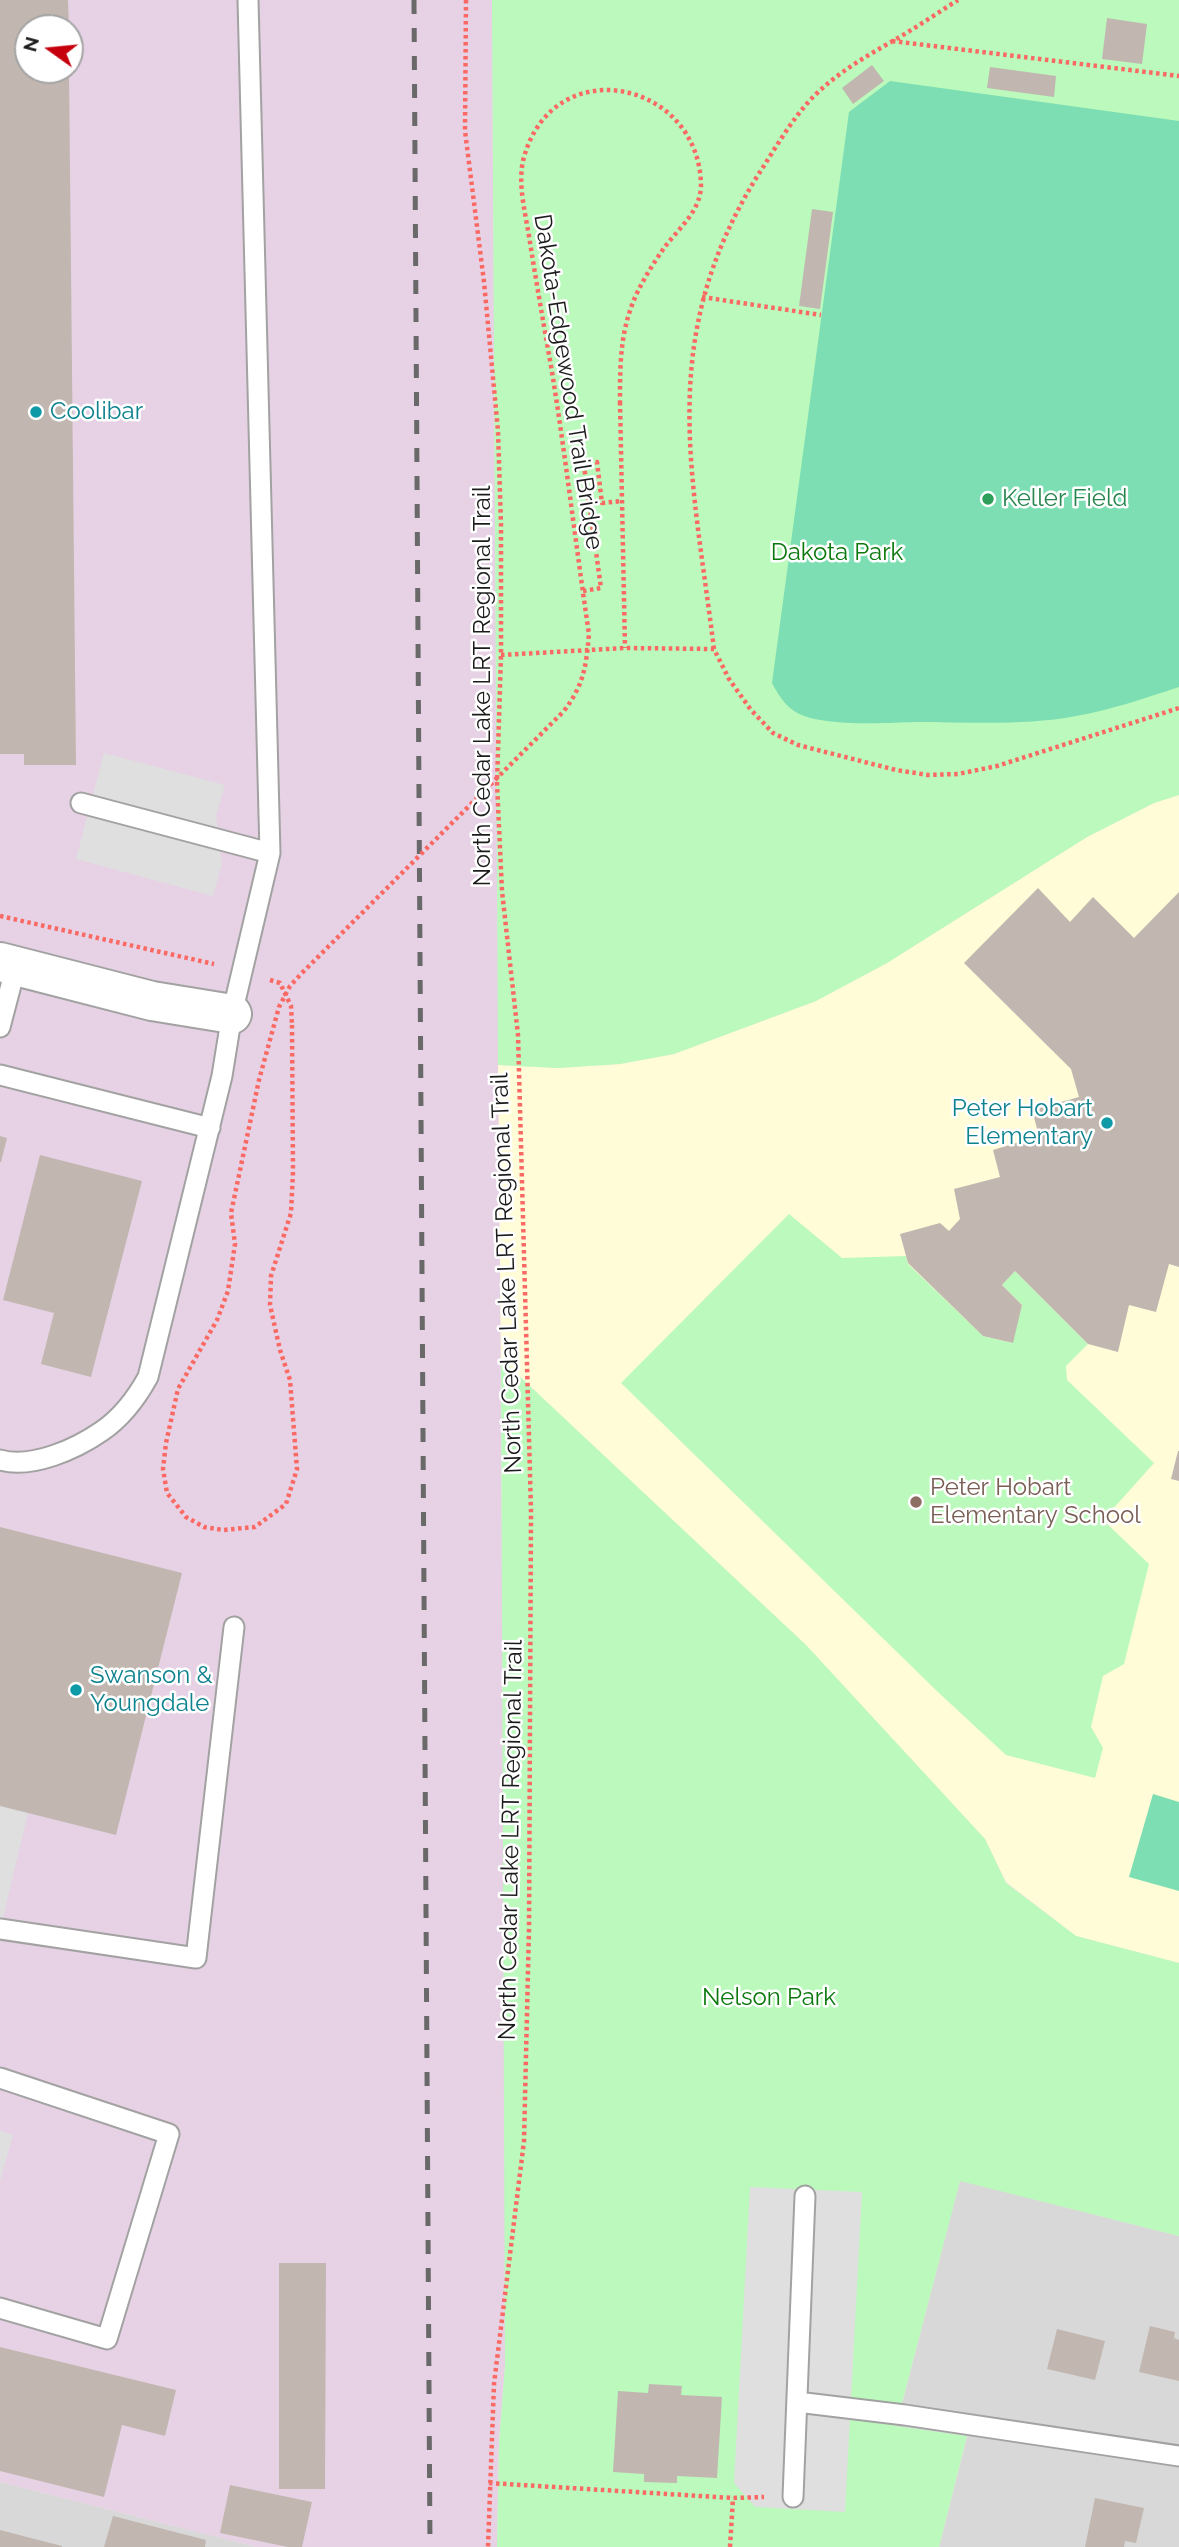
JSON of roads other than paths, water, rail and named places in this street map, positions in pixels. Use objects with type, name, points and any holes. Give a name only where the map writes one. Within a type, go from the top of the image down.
[{"type":"street","points":[[8,964],[152,1002],[232,1014]]},
{"type":"lane","points":[[0,1460],[11,1463],[62,1452],[103,1430],[137,1396],[148,1377],[210,1128],[232,1014],[270,853],[248,0]]},
{"type":"lane","points":[[81,803],[270,853]]},
{"type":"lane","points":[[0,1027],[8,964]]},
{"type":"lane","points":[[0,1075],[210,1128]]},
{"type":"lane","points":[[0,1929],[197,1958],[234,1626]]},
{"type":"lane","points":[[0,2078],[169,2134],[107,2339],[0,2308]]},
{"type":"lane","points":[[793,2497],[805,2196]]},
{"type":"lane","points":[[797,2402],[905,2415],[1179,2456]]},
{"type":"railway","points":[[414,0],[430,2547]]},
{"type":"place","name":"Coolibar","points":[[36,412]]},
{"type":"place","name":"Keller Field","points":[[988,499]]},
{"type":"place","name":"Peter Hobart Elementary","points":[[1107,1123]]},
{"type":"place","name":"Peter Hobart Elementary School","points":[[916,1502]]},
{"type":"place","name":"Swanson & Youngdale","points":[[76,1690]]},
{"type":"park label","name":"Dakota Park","points":[[837,553]]},
{"type":"park label","name":"Nelson Park","points":[[769,1998]]}]
